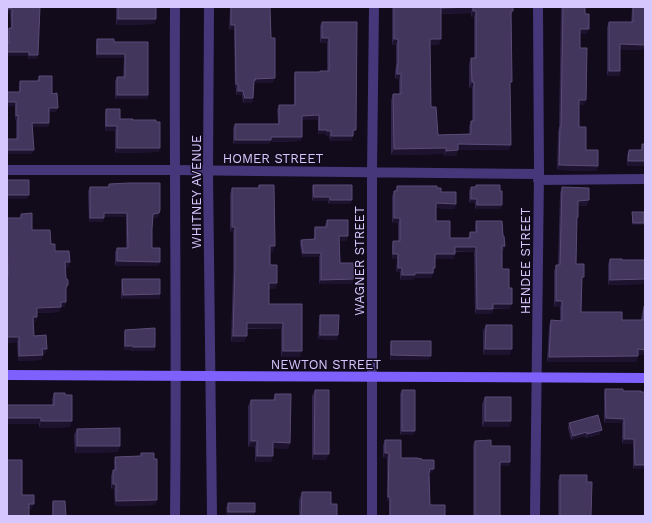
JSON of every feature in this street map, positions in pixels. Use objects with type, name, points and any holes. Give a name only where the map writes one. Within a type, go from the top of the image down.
[{"type":"main road","name":"NEWTON STREET","points":[[7,375],[645,378]]},
{"type":"street","name":"WHITNEY AVENUE","points":[[175,7],[174,170],[177,376],[175,516]]},
{"type":"street","name":"WHITNEY AVENUE","points":[[209,7],[208,171],[212,516]]},
{"type":"street","name":"WAGNER STREET","points":[[372,516],[371,377],[374,7]]},
{"type":"street","name":"HENDEE STREET","points":[[535,516],[538,7]]},
{"type":"street","name":"HOMER STREET","points":[[7,170],[372,172],[645,179]]},
{"type":"building","points":[[7,7],[40,7],[38,55],[29,55],[29,52],[7,52],[7,43],[9,43],[9,28],[12,28],[12,9],[7,9]]},
{"type":"building","points":[[118,7],[156,7],[156,19],[118,19]]},
{"type":"building","points":[[231,7],[270,7],[271,38],[275,38],[275,78],[255,79],[253,98],[245,98],[243,91],[238,91],[238,84],[236,84],[235,25],[231,25]]},
{"type":"building","points":[[394,7],[473,7],[513,7],[513,11],[511,11],[511,145],[458,144],[458,150],[446,151],[446,148],[394,149],[393,94],[401,94],[401,74],[397,74],[398,39],[394,39]],"holes":[[[473,7],[473,11],[476,11],[476,58],[471,58],[472,82],[474,82],[474,121],[471,121],[471,134],[438,135],[436,107],[431,107],[430,39],[441,39],[441,8]]]},
{"type":"building","points":[[563,7],[585,7],[585,14],[589,14],[589,29],[580,29],[580,48],[587,48],[586,100],[579,100],[579,127],[586,127],[586,150],[598,150],[598,166],[559,165]]},
{"type":"building","points":[[633,7],[645,7],[645,45],[620,44],[620,71],[609,71],[609,22],[633,22]]},
{"type":"building","points":[[322,22],[357,22],[356,130],[353,130],[353,136],[331,136],[331,131],[319,130],[319,115],[302,116],[302,137],[271,137],[271,140],[235,140],[235,124],[279,124],[279,105],[295,105],[295,72],[329,71],[329,38],[322,38]]},
{"type":"building","points":[[97,39],[114,39],[114,42],[148,42],[148,95],[117,95],[117,77],[125,77],[125,54],[97,54]]},
{"type":"building","points":[[39,76],[52,76],[52,94],[57,93],[58,108],[49,108],[49,123],[32,123],[34,150],[7,150],[7,139],[18,139],[18,115],[16,116],[16,102],[7,102],[7,92],[20,92],[20,81],[39,81]]},
{"type":"building","points":[[106,109],[120,109],[120,119],[156,120],[156,122],[160,122],[160,148],[117,148],[117,126],[106,126]]},
{"type":"building","points":[[642,144],[645,144],[645,161],[628,161],[629,150],[642,150]]},
{"type":"building","points":[[7,180],[29,180],[29,195],[7,195]]},
{"type":"building","points":[[160,183],[160,210],[159,213],[153,214],[152,248],[160,248],[160,262],[117,261],[117,248],[128,248],[127,213],[104,213],[104,218],[90,218],[90,187],[109,187],[109,184]]},
{"type":"building","points":[[259,185],[274,185],[275,246],[270,246],[270,265],[277,265],[277,283],[269,283],[269,304],[302,304],[302,351],[283,351],[283,323],[247,323],[247,336],[233,336],[235,227],[232,227],[232,188],[259,188]]},
{"type":"building","points":[[313,185],[352,185],[352,200],[330,200],[330,197],[314,197]]},
{"type":"building","points":[[476,185],[500,185],[500,191],[502,191],[502,205],[477,205],[477,199],[471,199],[471,187],[476,187]]},
{"type":"building","points":[[397,186],[437,186],[437,188],[441,188],[441,192],[456,192],[456,204],[436,203],[436,221],[450,221],[450,238],[470,238],[470,232],[477,232],[476,221],[502,221],[505,246],[502,246],[502,269],[509,269],[509,288],[512,288],[512,304],[493,304],[493,309],[477,309],[476,247],[455,247],[455,254],[435,254],[435,268],[433,268],[433,273],[402,275],[402,268],[398,268],[398,254],[393,254],[393,241],[400,241],[400,218],[394,218],[394,191],[397,191]]},
{"type":"building","points":[[562,187],[589,188],[589,200],[578,201],[576,264],[584,264],[581,312],[622,312],[622,320],[643,320],[645,306],[645,350],[638,349],[638,356],[549,357],[551,320],[562,321],[562,301],[556,301],[556,265],[560,265]]},
{"type":"building","points":[[632,212],[644,212],[644,223],[633,223]]},
{"type":"building","points":[[32,213],[32,230],[50,230],[51,244],[55,244],[55,251],[69,251],[70,262],[65,262],[68,285],[66,287],[66,302],[61,302],[61,307],[37,308],[37,317],[33,317],[34,336],[46,335],[47,349],[42,349],[43,355],[19,356],[19,337],[7,337],[7,218],[21,218],[21,214]]},
{"type":"building","points":[[327,220],[348,220],[348,236],[339,236],[340,263],[353,263],[354,279],[321,280],[321,253],[303,253],[301,240],[315,239],[315,227],[327,227]]},
{"type":"building","points":[[610,259],[645,260],[645,279],[610,280]]},
{"type":"building","points":[[122,279],[160,279],[160,294],[123,295]]},
{"type":"building","points":[[320,315],[339,315],[338,335],[320,335]]},
{"type":"building","points":[[486,325],[512,325],[512,349],[485,349]]},
{"type":"building","points":[[155,328],[155,347],[125,346],[125,330]]},
{"type":"building","points":[[391,341],[431,341],[431,356],[391,355]]},
{"type":"building","points":[[605,389],[623,389],[623,391],[645,392],[645,465],[635,465],[634,439],[624,439],[624,419],[606,418]]},
{"type":"building","points":[[315,390],[329,390],[329,454],[314,454]]},
{"type":"building","points":[[402,390],[415,390],[415,431],[402,431]]},
{"type":"building","points":[[54,393],[65,393],[65,395],[72,395],[72,421],[41,421],[41,418],[7,418],[7,405],[54,405]]},
{"type":"building","points":[[275,394],[291,394],[290,443],[273,442],[273,456],[257,456],[257,441],[251,441],[251,400],[275,400]]},
{"type":"building","points":[[485,397],[511,397],[511,421],[485,421]]},
{"type":"building","points":[[598,415],[602,430],[573,436],[569,423]]},
{"type":"building","points":[[120,428],[120,446],[77,446],[77,429]]},
{"type":"building","points":[[385,440],[401,440],[401,458],[434,460],[434,469],[430,469],[429,473],[430,505],[445,505],[445,516],[390,516],[390,497],[388,497],[389,453],[385,453]]},
{"type":"building","points":[[491,440],[491,446],[510,446],[510,462],[500,462],[500,516],[475,516],[475,441]]},
{"type":"building","points":[[141,453],[154,453],[154,459],[157,459],[157,500],[116,501],[116,484],[113,484],[113,470],[116,470],[115,457],[141,456]]},
{"type":"building","points":[[7,460],[22,460],[22,495],[34,495],[34,504],[29,504],[29,516],[7,516]]},
{"type":"building","points":[[560,475],[587,475],[587,482],[592,482],[591,516],[560,516]]},
{"type":"building","points":[[302,492],[331,492],[331,504],[337,504],[337,516],[301,516]]},
{"type":"building","points":[[53,501],[65,501],[66,516],[53,516]]},
{"type":"building","points":[[228,503],[255,503],[255,512],[228,512]]}]
